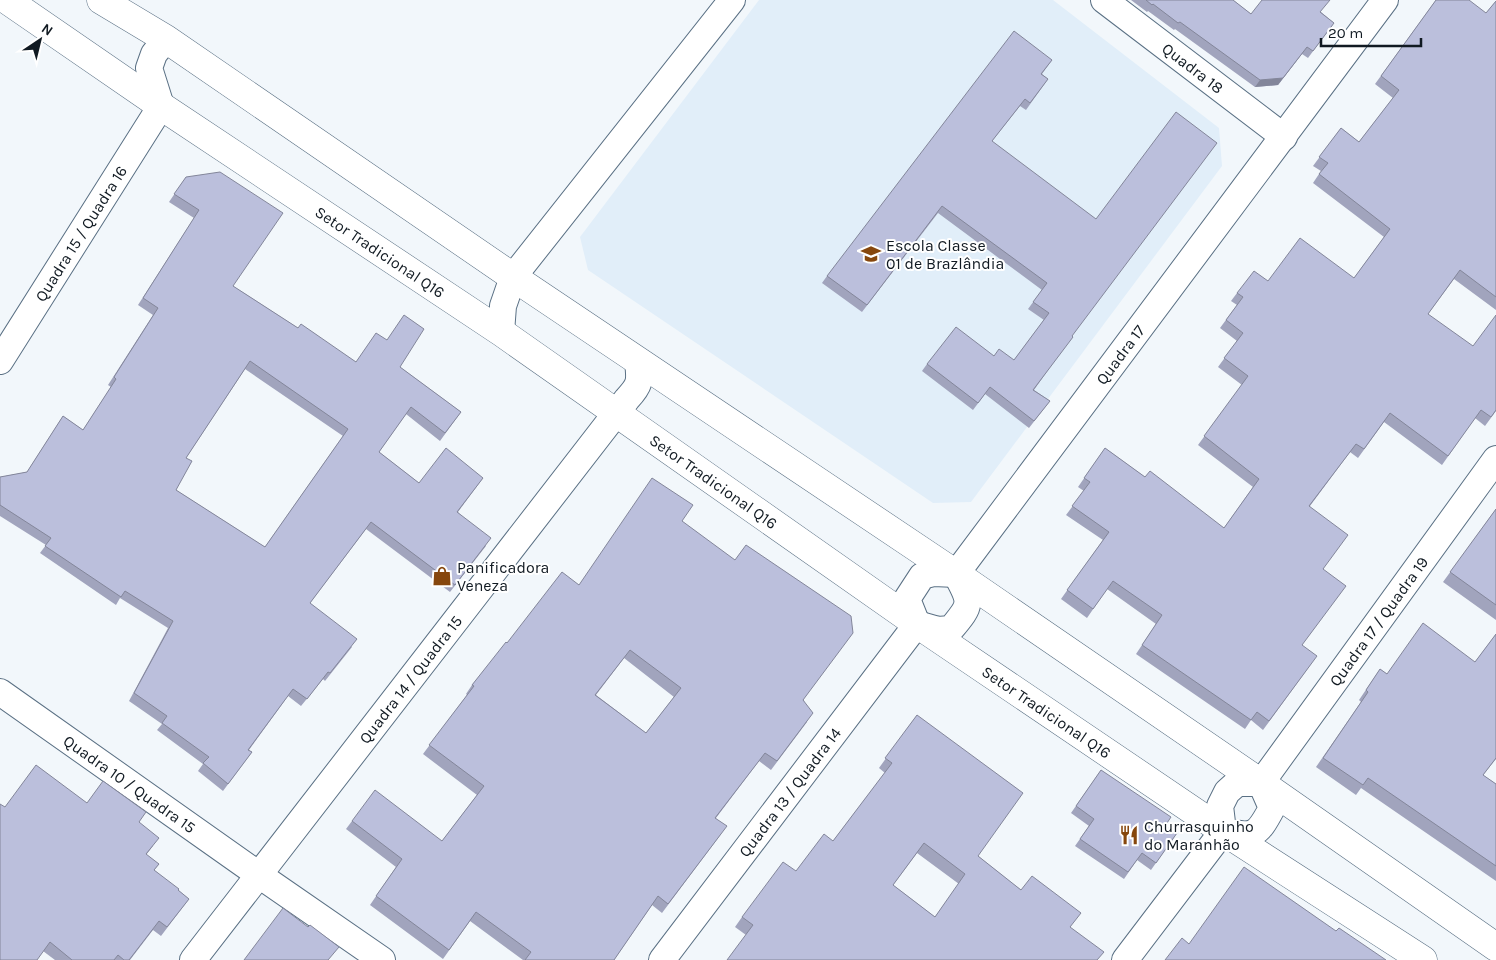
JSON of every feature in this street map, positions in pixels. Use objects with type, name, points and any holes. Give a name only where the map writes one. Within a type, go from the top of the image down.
[{"type":"street","name":"Setor Tradicional Q16","points":[[7,0],[161,106],[501,332],[917,624],[1222,831],[1424,960]]},
{"type":"street","points":[[101,0],[166,39],[513,277],[956,574],[1496,947]]},
{"type":"street","points":[[501,332],[503,306],[513,277],[732,0]]},
{"type":"street","name":"Quadra 18","points":[[1104,0],[1284,137]]},
{"type":"street","name":"Quadra 17","points":[[956,574],[1385,0]]},
{"type":"street","points":[[161,106],[149,68],[154,54],[166,39]]},
{"type":"street","name":"Quadra 15 / Quadra 16","points":[[0,361],[161,106]]},
{"type":"street","name":"Quadra 14 / Quadra 15","points":[[193,960],[627,399],[636,390],[640,378],[638,361]]},
{"type":"street","name":"Quadra 17 / Quadra 19","points":[[1261,783],[1496,459]]},
{"type":"street","points":[[934,573],[956,574],[968,596],[966,612],[951,629],[938,630],[917,624],[907,600],[922,576],[934,573]]},
{"type":"street","name":"Quadra 13 / Quadra 14","points":[[662,960],[917,624]]},
{"type":"street","name":"Quadra 10 / Quadra 15","points":[[0,692],[258,875],[382,960]]},
{"type":"street","points":[[1125,960],[1222,831],[1220,806],[1227,792],[1237,783],[1261,783]]},
{"type":"street","points":[[1222,831],[1250,834],[1261,828],[1272,808],[1261,783]]},
{"type":"shaded area","name":"Escola Classe 01 de Brazlândia","points":[[759,0],[1053,0],[1219,128],[1222,166],[971,502],[933,503],[588,270],[580,237]]},
{"type":"building","points":[[1146,0],[1233,0],[1251,14],[1262,0],[1330,0],[1320,12],[1334,23],[1313,51],[1307,47],[1283,78],[1260,80],[1180,22],[1178,23]]},
{"type":"building","points":[[1436,0],[1469,0],[1486,13],[1496,1],[1496,297],[1460,270],[1428,314],[1473,346],[1496,315],[1496,410],[1491,417],[1481,410],[1448,456],[1390,413],[1364,449],[1356,444],[1309,506],[1348,535],[1323,569],[1346,586],[1302,645],[1317,656],[1269,721],[1257,712],[1251,720],[1142,645],[1162,615],[1113,581],[1093,609],[1067,590],[1109,532],[1072,506],[1090,482],[1084,478],[1105,448],[1145,477],[1150,471],[1224,528],[1259,479],[1204,436],[1248,376],[1224,358],[1243,333],[1226,320],[1243,297],[1237,293],[1254,271],[1268,281],[1300,238],[1354,278],[1390,229],[1319,174],[1328,163],[1319,157],[1341,128],[1359,142],[1399,90],[1381,76]]},
{"type":"building","points":[[1014,31],[1052,60],[1041,74],[1048,79],[1030,103],[1025,99],[992,141],[1096,219],[1176,112],[1217,143],[1033,390],[1050,401],[1034,421],[990,387],[978,403],[927,364],[956,327],[994,356],[999,349],[1014,360],[1049,313],[1033,302],[1047,283],[942,206],[867,305],[827,276]]},
{"type":"building","points":[[220,172],[283,213],[233,286],[298,328],[301,324],[356,362],[376,333],[387,340],[404,315],[424,329],[400,367],[461,412],[445,433],[411,407],[379,452],[419,483],[446,448],[483,478],[457,512],[491,538],[455,585],[371,522],[310,603],[357,639],[307,699],[293,689],[248,750],[252,752],[228,784],[203,763],[209,757],[162,723],[167,716],[134,693],[173,621],[125,591],[121,597],[45,546],[51,538],[0,505],[0,477],[27,472],[63,416],[83,430],[158,308],[143,298],[199,210],[174,194],[186,177]],"holes":[[[250,361],[348,429],[265,547],[176,490],[192,461],[186,458]]]},
{"type":"building","points":[[652,478],[693,505],[682,521],[735,560],[746,545],[851,616],[853,633],[803,700],[813,713],[777,761],[765,753],[715,818],[727,826],[668,904],[658,896],[614,960],[525,960],[531,952],[476,912],[449,950],[376,896],[402,859],[352,821],[375,790],[442,841],[484,786],[429,745],[474,686],[472,685],[562,572],[579,585]],"holes":[[[630,650],[681,688],[646,733],[595,695]]]},
{"type":"building","points":[[1496,509],[1496,605],[1450,572]]},
{"type":"building","points":[[1423,623],[1475,662],[1496,634],[1496,758],[1483,775],[1496,784],[1496,866],[1368,778],[1363,785],[1323,758],[1368,692],[1366,690],[1380,669],[1387,674]]},
{"type":"building","points":[[917,715],[1023,793],[978,856],[1021,890],[1032,876],[1081,913],[1070,927],[1104,952],[1097,960],[727,960],[753,925],[742,917],[783,862],[796,871],[824,834],[833,841],[892,763],[885,758]],"holes":[[[924,843],[965,874],[935,917],[893,885]]]},
{"type":"building","points":[[36,765],[87,803],[103,781],[146,812],[139,822],[159,838],[146,854],[159,864],[154,870],[189,899],[167,927],[159,921],[129,960],[124,960],[118,955],[114,960],[72,960],[50,942],[37,960],[0,960],[0,804],[5,807]]},
{"type":"building","points":[[1101,770],[1171,817],[1165,826],[1177,833],[1156,863],[1142,853],[1128,872],[1080,839],[1094,819],[1076,806]]},
{"type":"building","points":[[1244,867],[1336,931],[1339,928],[1386,960],[1165,960],[1182,938],[1189,944]]},
{"type":"building","points":[[283,908],[339,947],[328,960],[244,960]]},
{"type":"place","name":"Escola Classe 01 de Brazlândia","points":[[871,254]]},
{"type":"place","name":"Panificadora Veneza","points":[[442,576]]},
{"type":"place","name":"Churrasquinho do Maranhão","points":[[1129,835]]}]
